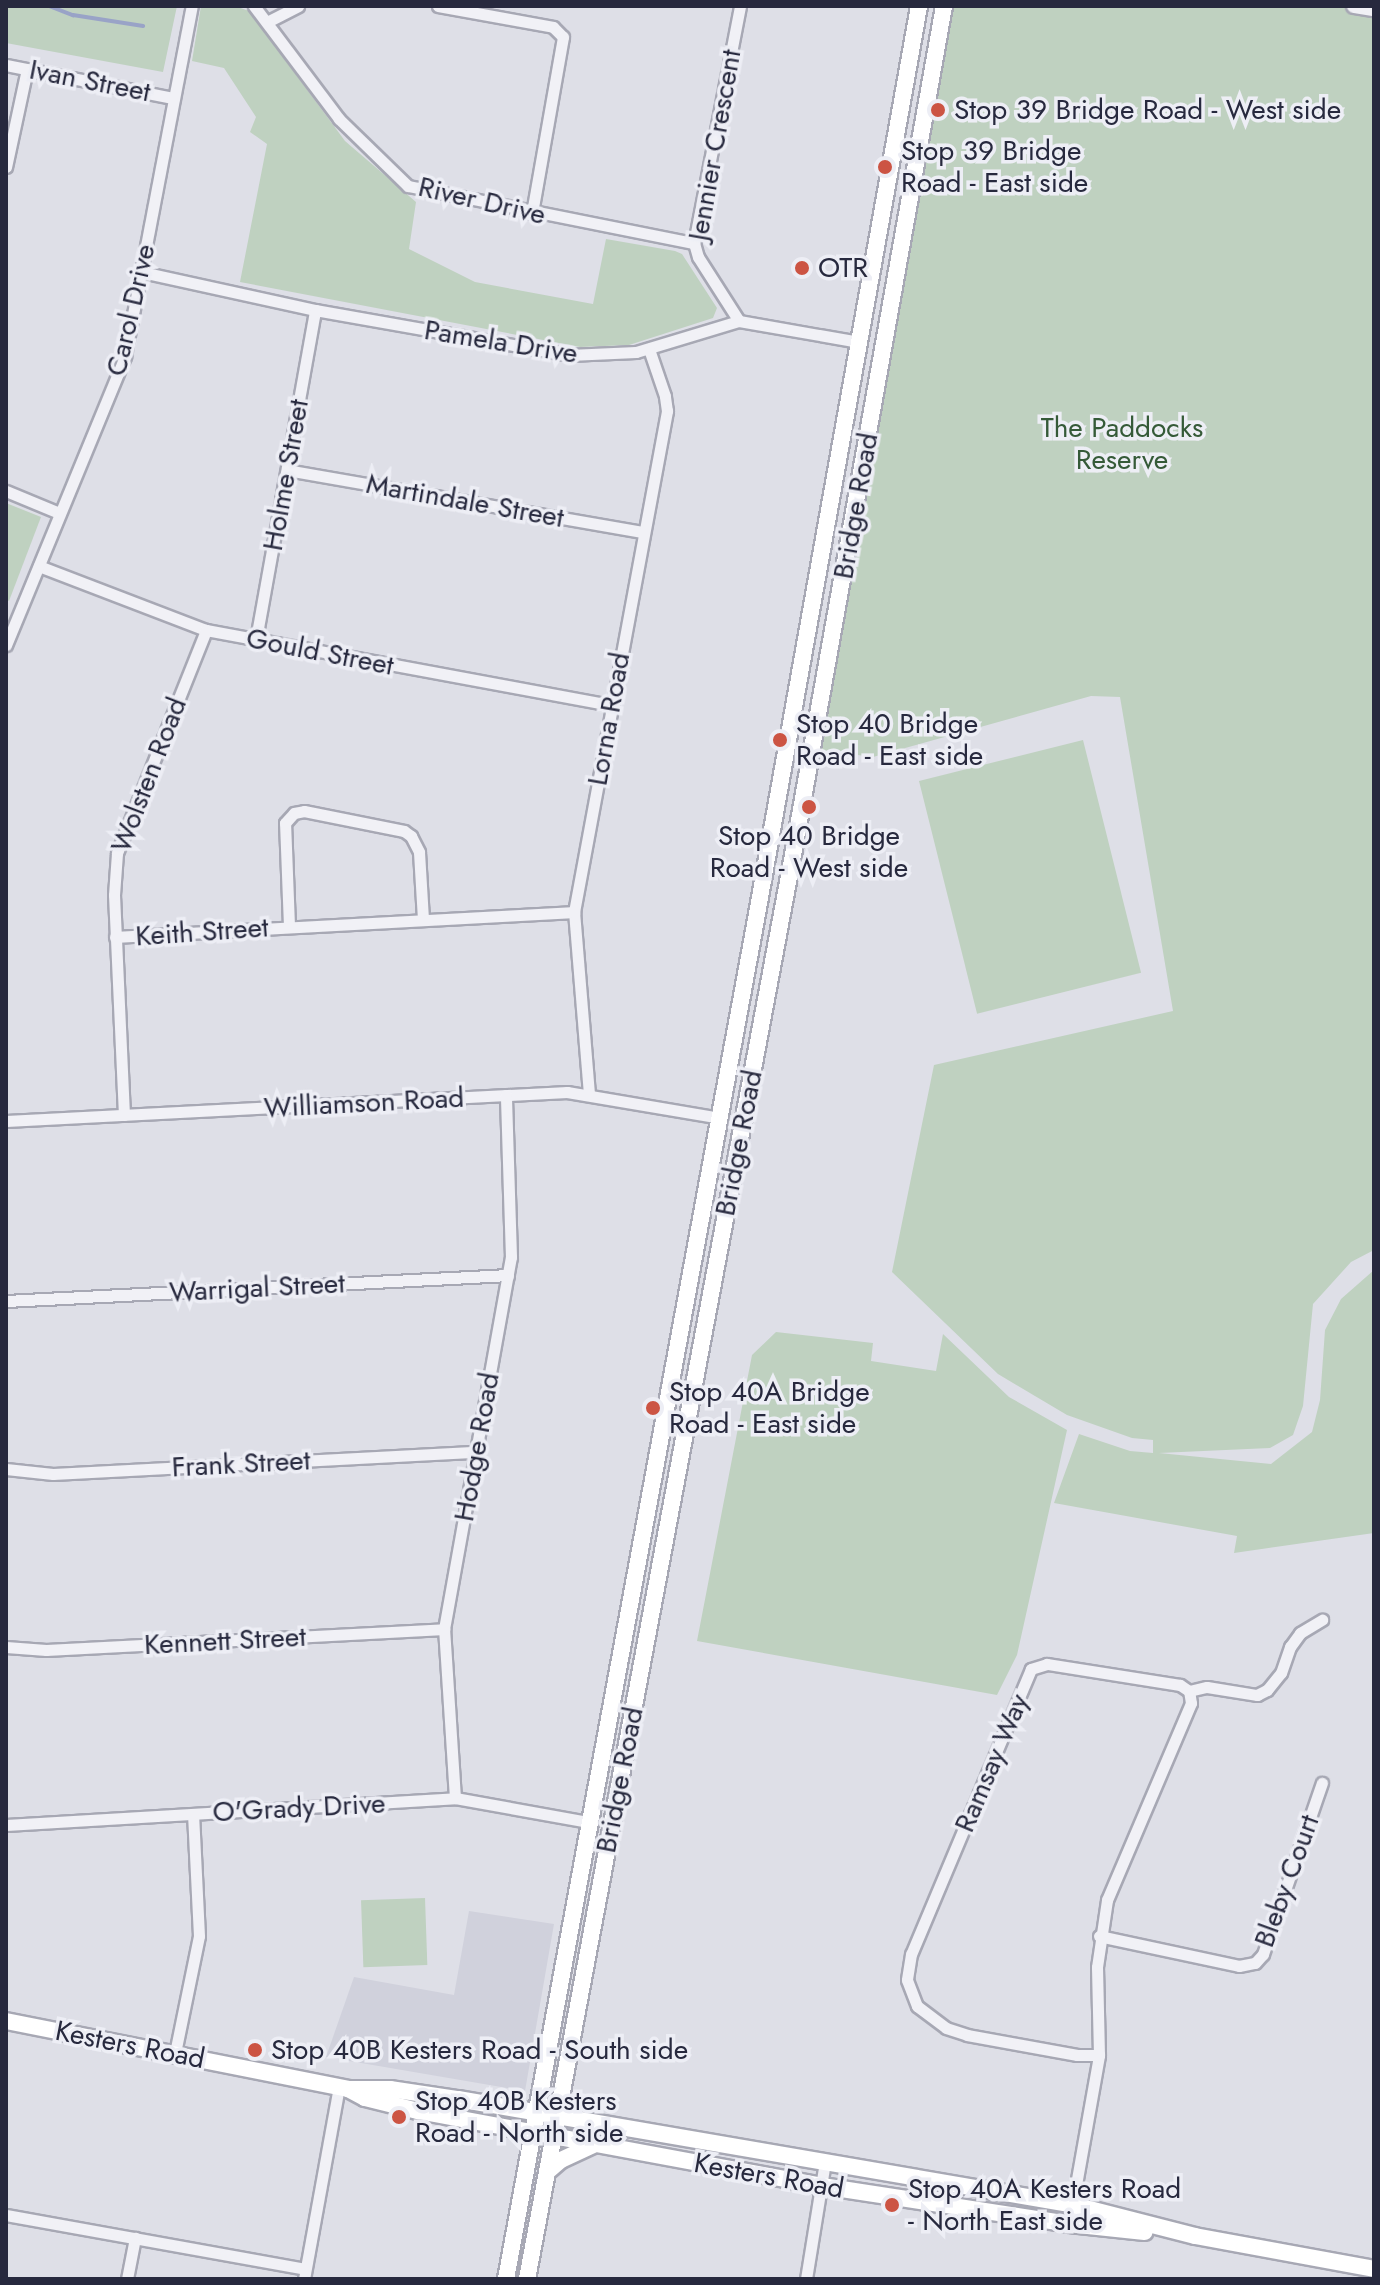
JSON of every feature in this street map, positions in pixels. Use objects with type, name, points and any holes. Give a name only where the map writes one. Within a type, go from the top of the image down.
[{"type":"main road","name":"Bridge Road","points":[[506,2279],[720,1118],[919,6]]},
{"type":"main road","name":"Bridge Road","points":[[527,2279],[781,918],[944,6]]},
{"type":"main road","points":[[859,342],[882,345]]},
{"type":"main road","points":[[757,914],[781,918]]},
{"type":"main road","points":[[720,1118],[743,1123]]},
{"type":"main road","points":[[680,1335],[702,1337]]},
{"type":"main road","points":[[589,1822],[612,1825]]},
{"type":"main road","name":"Kesters Road","points":[[6,2021],[344,2088],[386,2104],[554,2138],[822,2186],[1069,2224],[1195,2236]]},
{"type":"main road","name":"Kesters Road","points":[[344,2088],[390,2089],[1074,2205],[1195,2236],[1374,2269]]},
{"type":"main road","points":[[547,2172],[561,2160],[593,2145]]},
{"type":"street","name":"Carol Drive","points":[[6,645],[10,622],[39,566],[125,356],[192,6]]},
{"type":"street","name":"River Drive","points":[[254,6],[339,119],[408,186],[694,243]]},
{"type":"street","points":[[267,22],[298,6]]},
{"type":"street","points":[[438,6],[553,27],[563,37],[532,213]]},
{"type":"street","name":"Jennier Crescent","points":[[739,321],[698,257],[694,243],[740,6]]},
{"type":"street","points":[[1354,6],[1374,9]]},
{"type":"street","name":"Ivan Street","points":[[6,65],[173,98]]},
{"type":"street","points":[[6,167],[27,69]]},
{"type":"street","name":"Pamela Drive","points":[[142,272],[315,310],[569,355],[612,355],[649,349],[739,321],[859,342]]},
{"type":"street","name":"Holme Street","points":[[256,639],[315,310]]},
{"type":"street","name":"Lorna Road","points":[[589,1094],[574,912],[667,411],[649,349]]},
{"type":"street","name":"Martindale Street","points":[[287,470],[643,532]]},
{"type":"street","points":[[6,491],[59,513]]},
{"type":"street","name":"Gould Street","points":[[39,566],[206,630],[611,705]]},
{"type":"street","name":"Wolsten Road","points":[[124,1115],[114,883],[120,843],[206,630]]},
{"type":"street","name":"Keith Street","points":[[289,926],[285,823],[289,816],[304,811],[411,836],[419,852],[423,920]]},
{"type":"street","name":"Keith Street","points":[[115,937],[574,912]]},
{"type":"street","name":"Williamson Road","points":[[6,1121],[506,1095],[589,1094],[720,1118]]},
{"type":"street","name":"Hodge Road","points":[[455,1798],[444,1629],[512,1248],[506,1095]]},
{"type":"street","name":"Warrigal Street","points":[[6,1301],[508,1275]]},
{"type":"street","name":"Frank Street","points":[[6,1469],[53,1474],[476,1452]]},
{"type":"street","points":[[1069,2224],[1099,2055],[1099,1936],[1107,1900],[1187,1720],[1191,1703],[1189,1691],[1207,1687],[1257,1695],[1267,1690],[1281,1673],[1290,1647],[1300,1633],[1322,1620]]},
{"type":"street","name":"Kennett Street","points":[[6,1647],[46,1650],[444,1629]]},
{"type":"street","name":"Ramsay Way","points":[[1099,2055],[1077,2055],[967,2035],[946,2028],[917,2006],[910,1993],[907,1967],[1031,1669],[1047,1664],[1168,1682],[1189,1691]]},
{"type":"street","name":"Bleby Court","points":[[1099,1936],[1239,1966],[1255,1963],[1263,1954],[1322,1783]]},
{"type":"street","name":"O'Grady Drive","points":[[6,1825],[455,1798],[589,1822]]},
{"type":"street","points":[[175,2053],[199,1936],[193,1814]]},
{"type":"street","points":[[6,2215],[135,2238],[304,2274],[344,2088]]},
{"type":"street","points":[[806,2279],[825,2162]]},
{"type":"street","points":[[127,2279],[135,2238]]},
{"type":"shaded area","points":[[469,1911],[554,1924],[525,2091],[326,2057],[354,1977],[454,1995]]},
{"type":"green space","points":[[6,6],[177,6],[163,72],[6,43]]},
{"type":"green space","points":[[201,6],[235,6],[249,11],[345,141],[416,202],[409,249],[475,282],[593,304],[606,239],[675,251],[682,254],[717,308],[713,318],[629,345],[580,347],[240,282],[267,144],[250,132],[256,117],[224,68],[192,61]]},
{"type":"green space","name":"The Paddocks Reserve","points":[[943,6],[1349,6],[1374,11],[1374,1250],[1351,1262],[1313,1304],[1303,1406],[1293,1435],[1270,1448],[1159,1453],[1271,1464],[1312,1432],[1320,1400],[1325,1330],[1341,1299],[1374,1270],[1374,1533],[1234,1553],[1237,1536],[1054,1503],[1079,1434],[1130,1451],[1153,1453],[1153,1440],[1132,1438],[1067,1415],[998,1374],[892,1272],[934,1065],[1173,1011],[1120,697],[1091,696],[873,757],[812,749]]},
{"type":"green space","points":[[6,503],[41,517],[9,601],[6,599]]},
{"type":"green space","points":[[1083,740],[1141,973],[977,1014],[919,781]]},
{"type":"green space","points":[[776,1332],[873,1343],[871,1361],[936,1371],[943,1334],[1009,1397],[1067,1430],[1017,1655],[997,1695],[697,1641],[752,1355]]},
{"type":"green space","points":[[425,1898],[427,1965],[363,1967],[361,1900]]},
{"type":"waterway","points":[[49,6],[73,15],[143,26]]},
{"type":"place","name":"Stop 39 Bridge Road - West side","points":[[938,110]]},
{"type":"place","name":"Stop 39 Bridge Road - East side","points":[[885,167]]},
{"type":"place","name":"OTR","points":[[802,268]]},
{"type":"place","name":"Stop 40 Bridge Road - East side","points":[[780,740]]},
{"type":"place","name":"Stop 40 Bridge Road - West side","points":[[809,807]]},
{"type":"place","name":"Stop 40A Bridge Road - East side","points":[[653,1408]]},
{"type":"place","name":"Stop 40B Kesters Road - South side","points":[[255,2050]]},
{"type":"place","name":"Stop 40B Kesters Road - North side","points":[[399,2117]]},
{"type":"place","name":"Stop 40A Kesters Road - North East side","points":[[892,2205]]}]
